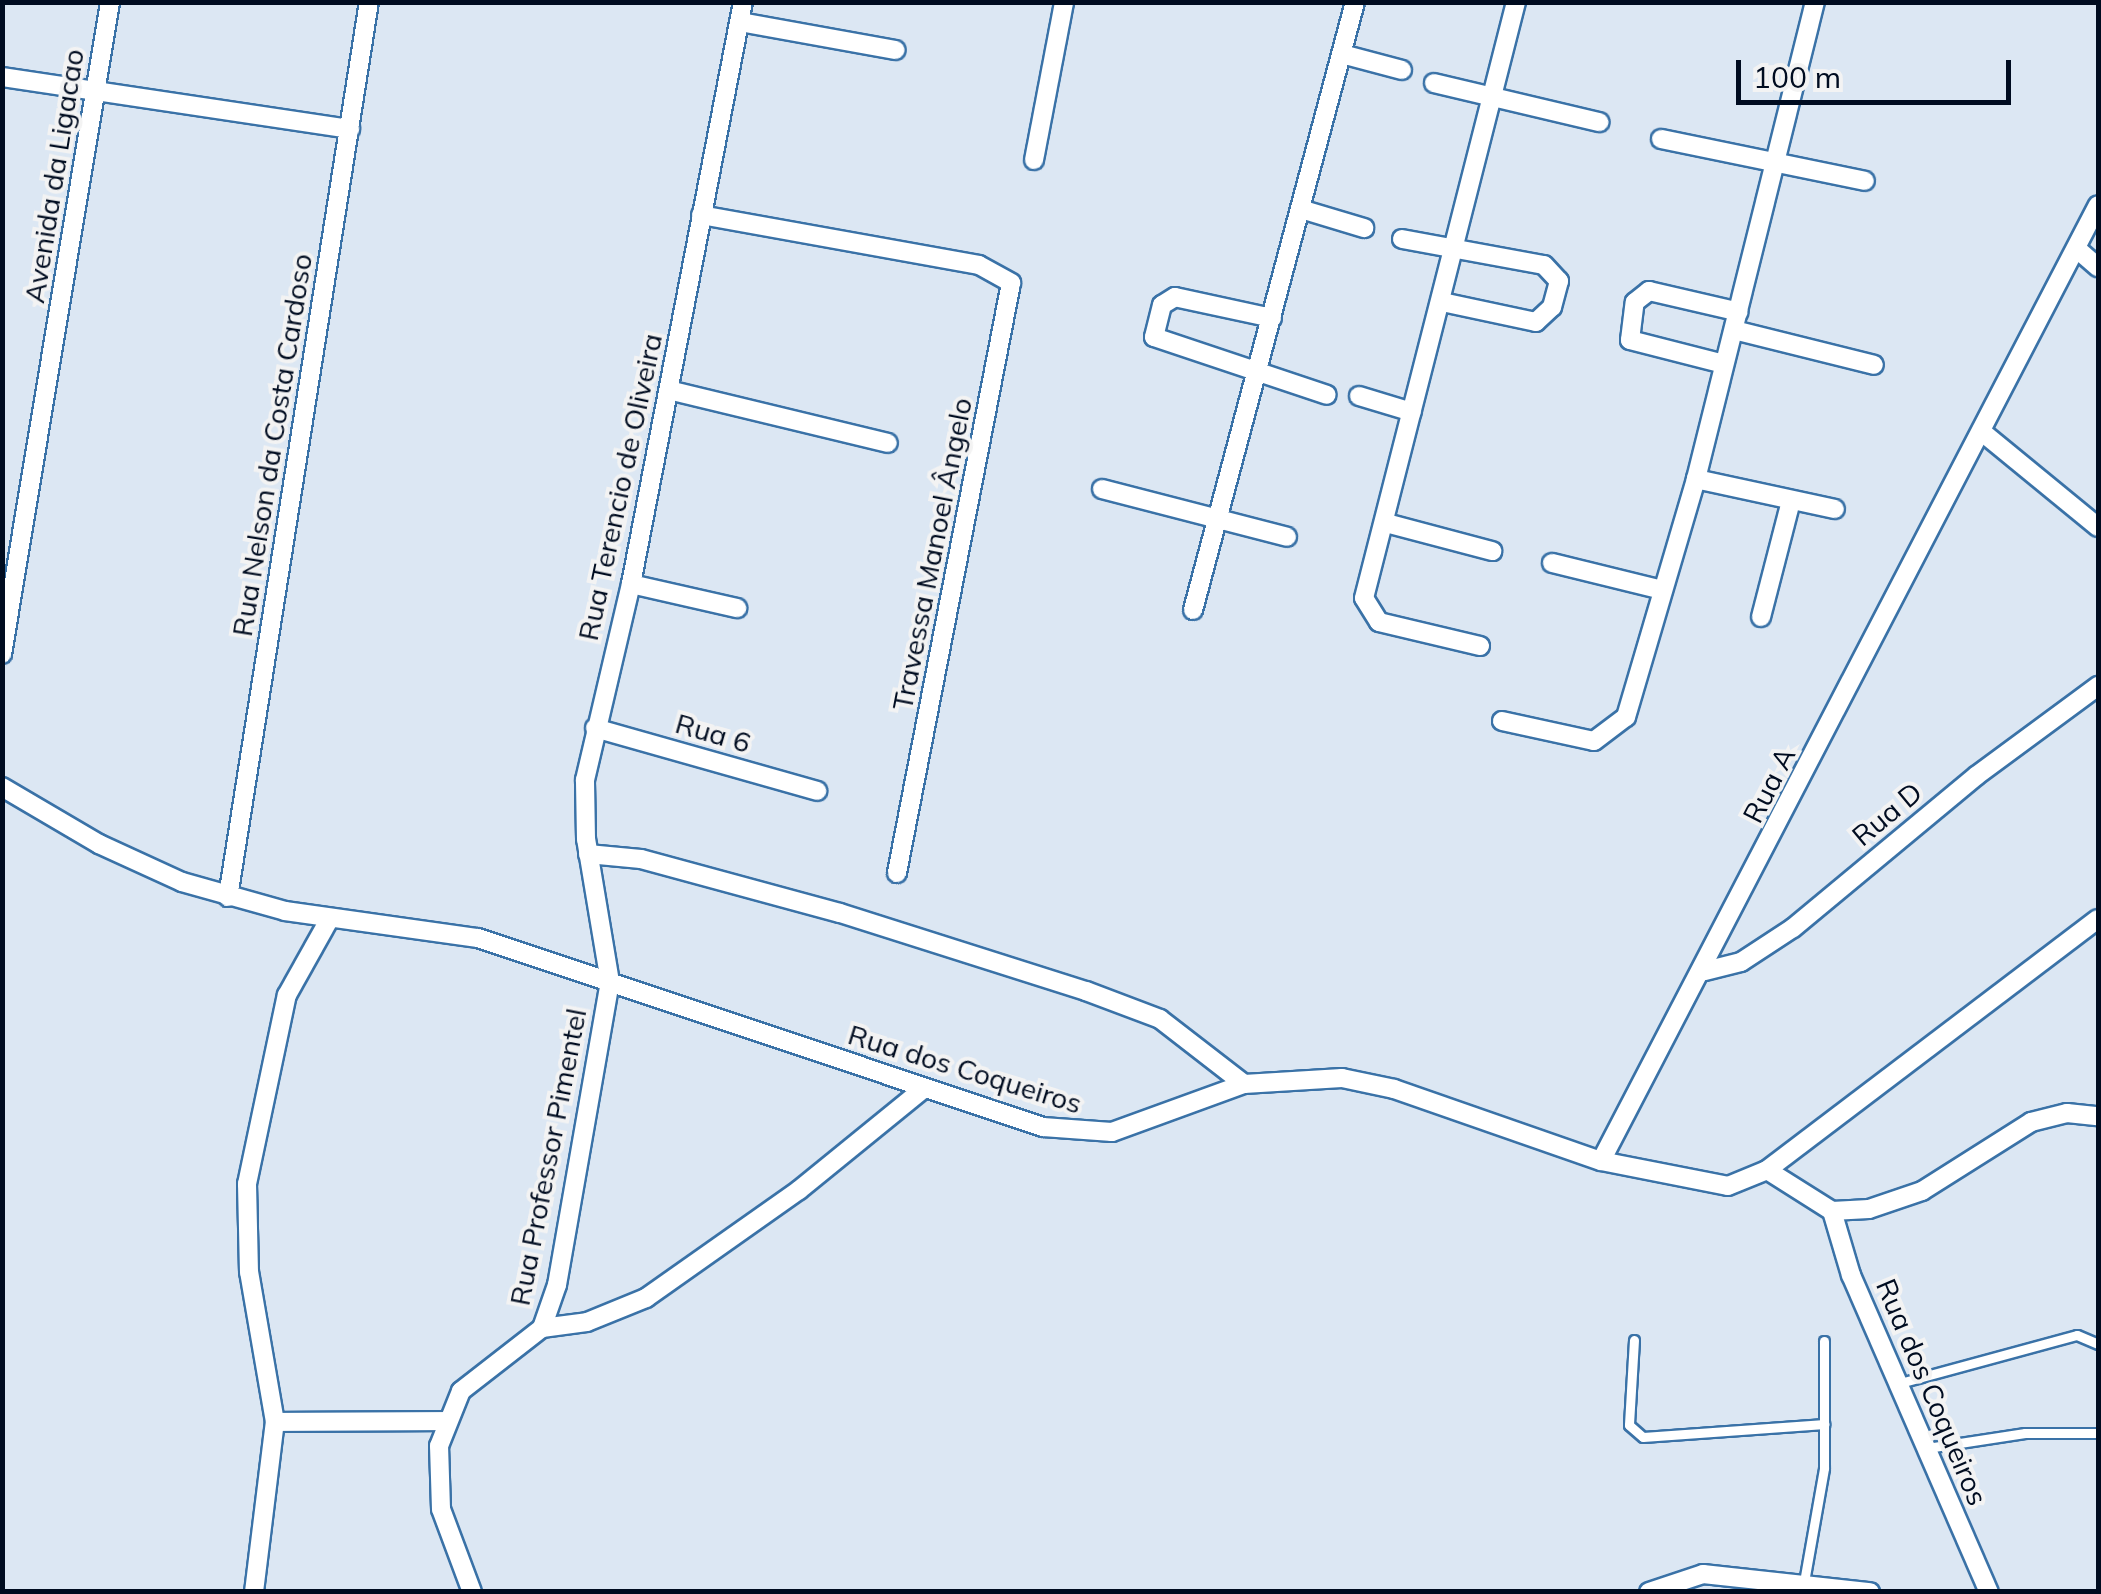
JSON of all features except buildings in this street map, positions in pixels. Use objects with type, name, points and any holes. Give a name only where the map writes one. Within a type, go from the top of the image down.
[{"type":"street","name":"Avenida da Ligacao","points":[[2,654],[110,2]]},
{"type":"street","name":"Rua Nelson da Costa Cardoso","points":[[228,897],[369,2]]},
{"type":"street","name":"Rua Terencio de Oliveira","points":[[610,982],[583,804],[595,728],[631,584],[744,2]]},
{"type":"street","points":[[1034,160],[1064,2]]},
{"type":"street","points":[[1193,610],[1304,210],[1354,2]]},
{"type":"street","points":[[1480,646],[1369,615],[1364,598],[1516,2]]},
{"type":"street","points":[[1502,721],[1594,741],[1608,736],[1626,716],[1696,478],[1740,312],[1771,161],[1816,2]]},
{"type":"street","points":[[740,22],[896,50]]},
{"type":"street","points":[[1342,54],[1402,70]]},
{"type":"street","points":[[2,77],[350,129]]},
{"type":"street","points":[[1434,84],[1600,122]]},
{"type":"street","points":[[1661,139],[1865,182]]},
{"type":"street","name":"Rua A","points":[[1601,1161],[1704,971],[2098,205]]},
{"type":"street","points":[[1304,210],[1364,228]]},
{"type":"street","name":"Travessa Manoel Ângelo","points":[[701,215],[978,265],[998,271],[1012,290],[897,873]]},
{"type":"street","points":[[1402,240],[1544,266],[1559,286],[1552,306],[1536,322],[1442,302]]},
{"type":"street","points":[[2078,249],[2098,267]]},
{"type":"street","points":[[1724,364],[1630,340],[1635,302],[1649,290],[1740,312]]},
{"type":"street","points":[[1272,318],[1175,296],[1162,306],[1154,334],[1162,345],[1327,394]]},
{"type":"street","points":[[1734,330],[1874,365]]},
{"type":"street","points":[[668,390],[888,443]]},
{"type":"street","points":[[1358,396],[1412,412]]},
{"type":"street","points":[[1982,432],[2098,527]]},
{"type":"street","points":[[1696,478],[1835,509]]},
{"type":"street","points":[[1102,488],[1288,537]]},
{"type":"street","points":[[1761,617],[1790,501]]},
{"type":"street","points":[[1386,523],[1492,552]]},
{"type":"street","points":[[1552,563],[1663,590]]},
{"type":"street","points":[[631,584],[737,608]]},
{"type":"street","name":"Rua D","points":[[1704,971],[1740,962],[1792,928],[1976,776],[2098,686]]},
{"type":"street","name":"Rua 6","points":[[595,728],[817,791]]},
{"type":"street","name":"Rua dos Coqueiros","points":[[2,786],[130,861],[228,897],[330,918],[478,938],[922,1090],[1083,1134],[1152,1121],[1244,1084],[1301,1076],[1394,1089],[1601,1161],[1728,1186],[1767,1170],[2098,919]]},
{"type":"street","points":[[588,854],[687,871],[1086,991],[1160,1019],[1244,1084]]},
{"type":"street","points":[[254,1592],[275,1422],[246,1242],[247,1184],[287,994],[330,918]]},
{"type":"street","name":"Rua Professor Pimentel","points":[[472,1592],[436,1485],[446,1421],[473,1380],[542,1328],[557,1285],[610,982]]},
{"type":"street","points":[[542,1328],[587,1322],[646,1298],[800,1190],[922,1090]]},
{"type":"street","points":[[1767,1170],[1832,1211],[1869,1209],[1922,1191],[2031,1122],[2068,1114],[2098,1116]]},
{"type":"street","name":"Rua dos Coqueiros","points":[[1832,1211],[1852,1275],[1988,1592]]},
{"type":"street","points":[[275,1422],[446,1421]]},
{"type":"street","points":[[1649,1592],[1693,1575],[1730,1584],[1804,1582],[1870,1592]]},
{"type":"lane","points":[[1900,1383],[2076,1335],[2098,1344]]},
{"type":"lane","points":[[1634,1340],[1629,1425],[1643,1438],[1825,1424]]},
{"type":"lane","points":[[1804,1582],[1825,1424],[1824,1341]]},
{"type":"lane","points":[[1925,1448],[2024,1433],[2098,1432]]}]
